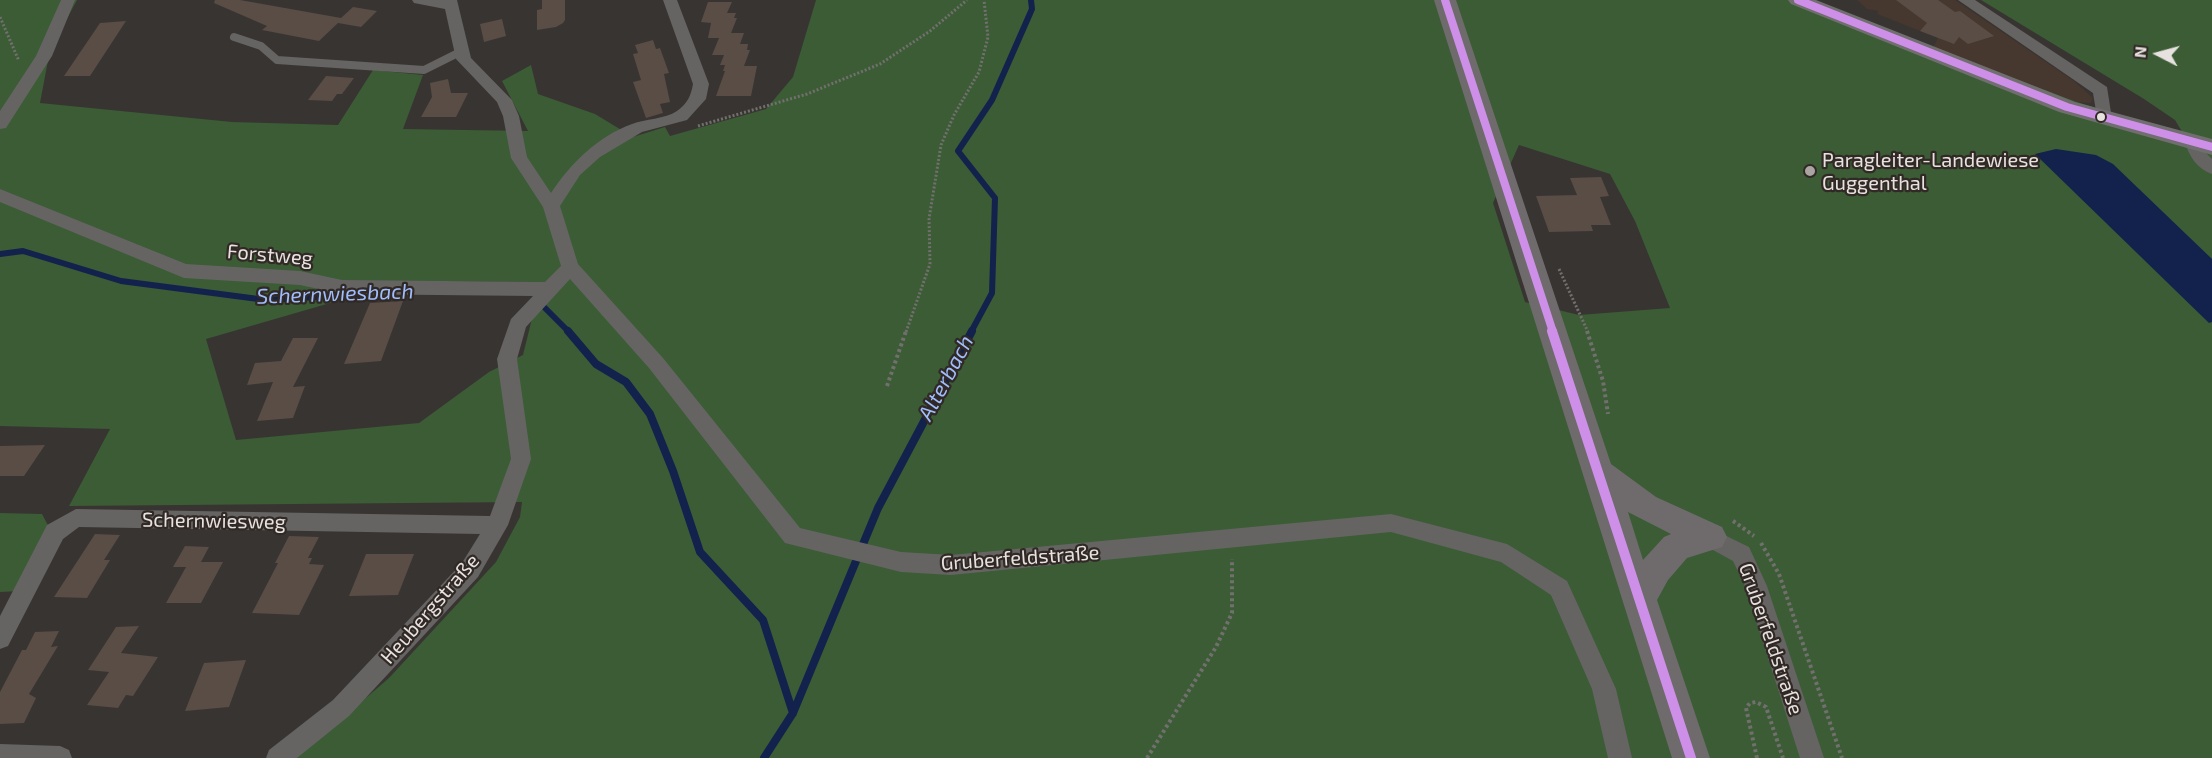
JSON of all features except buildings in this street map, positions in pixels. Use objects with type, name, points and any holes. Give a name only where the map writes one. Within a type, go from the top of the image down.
[{"type":"main road","points":[[1445,0],[1691,758]]},
{"type":"main road","points":[[1798,0],[2022,90],[2203,151]]},
{"type":"main road","points":[[1598,472],[1645,507],[1720,528]]},
{"type":"main road","points":[[1640,597],[1656,569],[1676,547],[1720,528]]},
{"type":"street","points":[[0,124],[44,56],[68,0]]},
{"type":"street","points":[[419,0],[449,2]]},
{"type":"street","points":[[551,206],[574,171],[594,153],[636,128],[681,116],[698,99],[701,84],[670,0]]},
{"type":"street","points":[[1965,0],[2100,91],[2104,119]]},
{"type":"street","name":"Gruberfeldstraße","points":[[449,2],[464,59],[504,100],[511,116],[519,158],[551,206],[570,267],[656,363],[793,536],[901,562],[951,565],[1391,523],[1508,554],[1559,588],[1604,689],[1620,758]]},
{"type":"street","points":[[2203,151],[2212,168]]},
{"type":"street","name":"Forstweg","points":[[0,195],[184,271],[300,278],[342,287],[550,289]]},
{"type":"street","name":"Heubergstraße","points":[[278,758],[341,708],[470,570],[497,525],[521,459],[507,359],[518,324],[570,267]]},
{"type":"street","name":"Schernwiesweg","points":[[0,639],[55,532],[76,518],[497,525]]},
{"type":"street","name":"Gruberfeldstraße","points":[[1720,528],[1741,554],[1756,586],[1812,758]]},
{"type":"street","points":[[0,756],[60,758]]},
{"type":"lane","points":[[234,37],[261,46],[277,60],[424,70],[462,51]]},
{"type":"path","points":[[681,116],[692,127],[807,94],[880,64],[930,31],[967,0]]},
{"type":"path","points":[[887,386],[930,264],[929,219],[941,146],[954,115],[979,72],[988,37],[984,0]]},
{"type":"path","points":[[0,17],[28,81]]},
{"type":"path","points":[[1555,263],[1573,290],[1608,395],[1608,420]]},
{"type":"path","points":[[1720,528],[1750,532],[1765,548],[1779,574],[1842,758]]},
{"type":"path","points":[[1147,758],[1216,647],[1232,613],[1234,569],[1230,540]]},
{"type":"path","points":[[1757,758],[1746,708],[1750,703],[1756,702],[1766,707],[1783,758]]},
{"type":"shaded area","points":[[1857,0],[1955,0],[2074,81],[2093,98],[2091,103],[2077,102],[1933,48],[1938,38],[1877,14],[1878,11],[1867,9]]},
{"type":"green space","points":[[0,0],[77,0],[50,50],[40,103],[232,122],[338,125],[373,70],[423,75],[403,129],[528,131],[502,81],[531,65],[538,94],[595,114],[633,137],[665,127],[670,136],[766,109],[793,77],[816,0],[1806,0],[2077,102],[2184,135],[2175,120],[2144,99],[1981,0],[2212,0],[2212,758],[296,758],[389,678],[496,562],[520,517],[522,502],[69,506],[110,429],[0,426]],"holes":[[[1519,145],[1610,174],[1635,221],[1670,308],[1579,315],[1525,302],[1493,203]],[[386,281],[541,282],[523,355],[489,372],[419,423],[236,440],[206,339],[344,299]]]},
{"type":"green space","points":[[0,513],[42,514],[51,531],[20,591],[0,592]]},
{"type":"water","points":[[2056,149],[2096,155],[2113,164],[2212,259],[2212,322],[2209,323],[2035,154]]},
{"type":"waterway","name":"Alterbach","points":[[971,332],[992,293],[995,198],[958,151],[992,100],[1032,9],[1031,0]]},
{"type":"waterway","name":"Schernwiesbach","points":[[0,254],[23,251],[121,281],[266,300],[366,294]]},
{"type":"waterway","name":"Schernwiesbach","points":[[545,308],[568,331]]},
{"type":"waterway","name":"Schernwiesbach","points":[[568,331],[596,364],[626,382],[650,414],[673,471],[700,552],[763,620],[793,713]]},
{"type":"waterway","name":"Alterbach","points":[[793,713],[878,508],[972,331]]},
{"type":"waterway","name":"Alterbach","points":[[764,758],[793,713]]},
{"type":"transit line","points":[[1445,0],[1691,758]]},
{"type":"transit line","points":[[1798,0],[2067,107],[2212,147]]},
{"type":"place","name":"Paragleiter-Landewiese Guggenthal","points":[[1810,171]]}]
